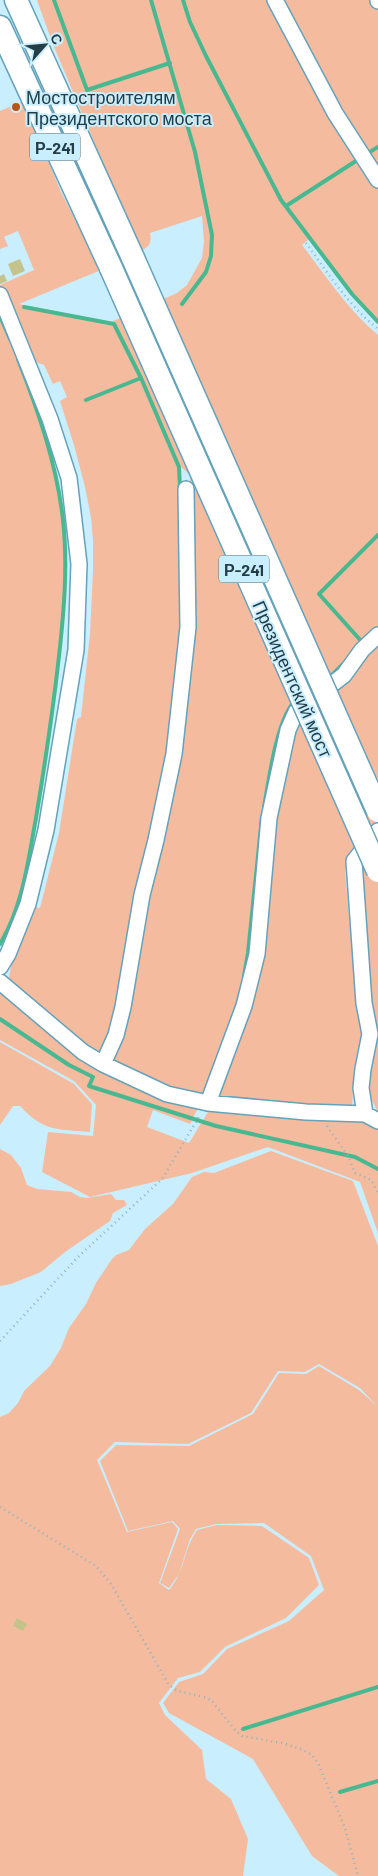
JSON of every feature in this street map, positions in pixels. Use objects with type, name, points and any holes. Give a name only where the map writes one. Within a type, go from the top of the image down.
[{"type":"highway","name":"Президентский мост","points":[[16,0],[133,258],[378,811]]},
{"type":"highway","name":"Президентский мост","points":[[0,27],[110,268],[378,871]]},
{"type":"lane","points":[[275,0],[335,113],[378,180]]},
{"type":"lane","points":[[0,295],[50,419],[69,478],[79,564],[76,650],[44,839],[28,904],[8,954],[0,967]]},
{"type":"lane","points":[[103,1064],[116,1035],[123,1007],[142,895],[174,754],[188,628],[186,490]]},
{"type":"lane","points":[[208,1103],[244,1006],[257,954],[269,818],[288,730],[296,712],[344,675],[362,650],[378,635]]},
{"type":"lane","points":[[0,982],[83,1052],[103,1064],[167,1094],[208,1103],[371,1118],[361,1088],[370,1034],[364,1002],[354,861],[378,831]]},
{"type":"path","points":[[306,243],[352,304],[366,320],[378,329]]},
{"type":"path","points":[[0,1341],[78,1257],[162,1179],[208,1103]]},
{"type":"path","points":[[316,1113],[339,1141],[355,1173],[371,1180],[378,1193]]},
{"type":"path","points":[[0,1507],[96,1566],[110,1584],[169,1685],[178,1691],[211,1700],[242,1736],[282,1743],[312,1755],[318,1763],[345,1828],[358,1876]]},
{"type":"shaded area","points":[[37,0],[378,0],[378,323],[351,295],[309,239],[302,245],[347,304],[378,335],[378,627],[355,649],[335,674],[299,698],[285,718],[274,759],[262,821],[249,954],[241,996],[224,1044],[227,1045],[210,1091],[206,1090],[204,1095],[170,1089],[115,1066],[112,1059],[124,1021],[145,905],[169,801],[181,736],[194,625],[190,475],[181,467],[184,625],[176,703],[164,777],[136,898],[115,1020],[104,1051],[94,1055],[8,982],[12,961],[35,907],[40,908],[59,833],[77,719],[81,717],[90,634],[93,541],[91,517],[85,487],[60,401],[67,397],[60,381],[53,384],[44,365],[30,360],[0,291],[0,285],[34,270],[18,231],[4,237],[8,246],[0,249],[0,111],[23,101],[61,192],[101,270],[19,304],[111,322],[177,293],[187,285],[202,258],[204,242],[202,216],[150,233],[151,240],[149,245],[140,251],[52,42]]},
{"type":"shaded area","points":[[0,318],[29,391],[53,469],[62,520],[64,584],[55,686],[32,838],[21,892],[0,943]]},
{"type":"shaded area","points":[[378,642],[378,819],[348,855],[345,870],[356,1003],[362,1033],[354,1068],[352,1109],[216,1097],[235,1048],[290,741],[302,716]]},
{"type":"shaded area","points":[[378,840],[378,1037],[372,1012],[361,861]]},
{"type":"shaded area","points":[[0,991],[58,1042],[82,1060],[107,1075],[146,1090],[200,1104],[190,1124],[153,1110],[147,1127],[189,1143],[211,1107],[360,1118],[378,1130],[378,1233],[360,1182],[268,1147],[192,1173],[90,1197],[42,1172],[48,1132],[93,1136],[96,1105],[74,1081],[0,1040]]},
{"type":"shaded area","points":[[378,1037],[378,1112],[369,1095],[369,1075]]},
{"type":"shaded area","points":[[0,1042],[74,1084],[92,1104],[90,1132],[52,1128],[36,1121],[20,1106],[13,1106],[0,1125]]},
{"type":"shaded area","points":[[0,1149],[11,1155],[21,1168],[27,1185],[37,1189],[71,1192],[80,1197],[87,1198],[111,1194],[116,1200],[124,1200],[127,1205],[113,1213],[110,1221],[65,1252],[41,1272],[11,1284],[0,1286]]},
{"type":"shaded area","points":[[271,1151],[353,1181],[378,1246],[378,1876],[339,1876],[312,1856],[253,1759],[169,1713],[163,1703],[179,1682],[203,1674],[227,1649],[289,1621],[324,1590],[311,1556],[264,1523],[216,1524],[196,1529],[190,1539],[179,1574],[189,1545],[197,1530],[217,1525],[262,1526],[309,1558],[319,1585],[286,1618],[225,1647],[200,1672],[178,1678],[159,1703],[165,1715],[202,1750],[206,1779],[231,1799],[248,1839],[243,1876],[0,1876],[0,1417],[9,1413],[18,1403],[24,1391],[50,1366],[61,1348],[69,1328],[86,1304],[96,1283],[112,1259],[116,1255],[129,1250],[145,1229],[173,1204],[192,1177],[204,1172],[214,1173]],"holes":[[[319,1364],[360,1388],[377,1406],[359,1390],[319,1366],[306,1374],[279,1373],[253,1414],[189,1446],[116,1445],[100,1461],[128,1531],[173,1521],[180,1529],[160,1583],[169,1588],[179,1574],[169,1590],[159,1583],[178,1529],[172,1522],[127,1532],[97,1460],[115,1442],[188,1444],[251,1413],[278,1371],[305,1372]]]},
{"type":"building","points":[[20,259],[25,271],[13,276],[8,264]]},
{"type":"building","points":[[4,274],[7,281],[0,284],[0,276]]},
{"type":"building","points":[[17,1618],[27,1624],[23,1631],[13,1626]]},
{"type":"waterway","points":[[54,0],[87,90],[170,63]]},
{"type":"waterway","points":[[151,0],[195,152],[212,235],[211,256],[206,272],[182,304]]},
{"type":"waterway","points":[[183,0],[190,22],[206,56],[281,200],[352,294],[378,322]]},
{"type":"waterway","points":[[365,155],[378,147]]},
{"type":"waterway","points":[[286,206],[359,159]]},
{"type":"waterway","points":[[24,307],[114,324],[141,378],[179,467],[180,489]]},
{"type":"waterway","points":[[0,316],[10,339]]},
{"type":"waterway","points":[[0,944],[14,914],[24,883],[43,778],[61,639],[65,588],[63,520],[56,479],[33,398],[18,359]]},
{"type":"waterway","points":[[86,400],[141,378]]},
{"type":"waterway","points":[[361,643],[319,594],[378,535]]},
{"type":"waterway","points":[[332,675],[343,664]]},
{"type":"waterway","points":[[264,807],[278,737],[282,723],[294,702]]},
{"type":"waterway","points":[[244,976],[262,817]]},
{"type":"waterway","points":[[0,1019],[69,1065],[93,1077],[89,1086],[216,1126],[355,1157],[378,1169]]},
{"type":"waterway","points":[[243,1729],[378,1687]]},
{"type":"waterway","points":[[340,1792],[378,1781]]},
{"type":"place","name":"Мостостроителям Президентского моста","points":[[16,107]]}]
